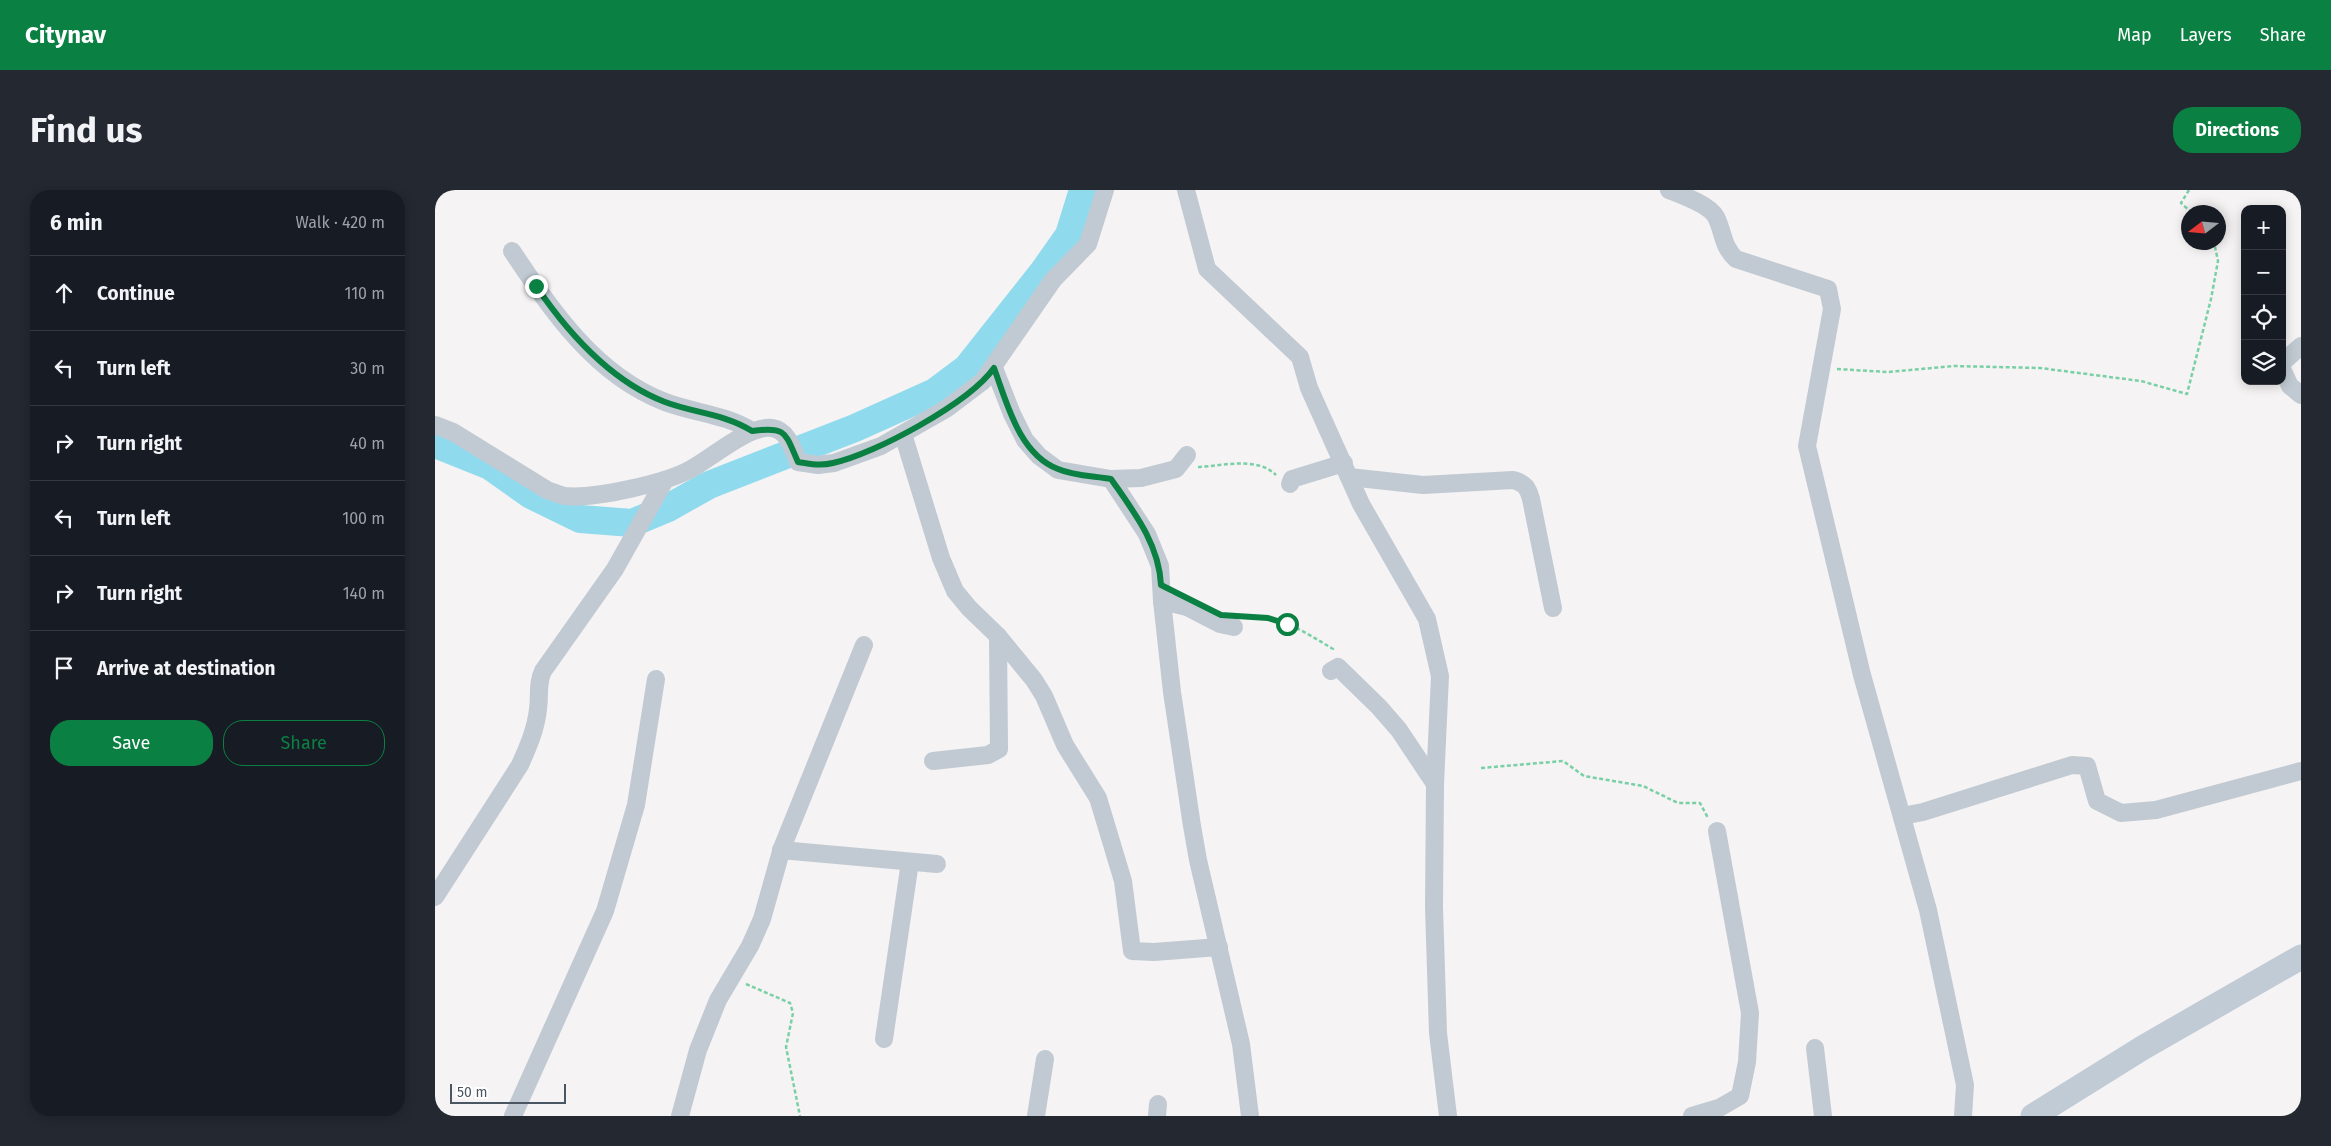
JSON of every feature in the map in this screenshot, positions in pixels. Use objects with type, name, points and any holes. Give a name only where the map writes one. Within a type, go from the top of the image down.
[{"type":"street","points":[[435,425],[453,432],[547,490],[564,496],[594,494],[665,480],[693,469],[752,431],[772,428],[786,436],[798,462],[818,465],[834,463],[881,446],[903,434],[946,409],[983,381],[994,368],[1024,320],[1053,280],[1088,244],[1105,190]]},
{"type":"street","points":[[1186,190],[1207,269],[1300,357],[1309,388],[1361,504],[1427,619],[1439,676],[1435,784],[1434,907],[1437,1004],[1447,1116]]},
{"type":"street","points":[[1669,190],[1692,199],[1715,216],[1727,251],[1735,259],[1828,289],[1832,309],[1807,446],[1862,675],[1928,910],[1965,1085],[1963,1116]]},
{"type":"street","points":[[512,251],[554,313],[583,346],[604,364],[649,395],[666,402],[732,421],[752,431]]},
{"type":"street","points":[[2286,359],[2301,346]]},
{"type":"street","points":[[994,368],[1020,432],[1039,456],[1058,470],[1111,479],[1141,478],[1181,462]]},
{"type":"street","points":[[2286,377],[2290,386],[2301,395]]},
{"type":"street","points":[[903,434],[949,577],[955,590],[969,608],[1020,661],[1044,696],[1065,746],[1097,798],[1123,881],[1132,951],[1154,952],[1219,947]]},
{"type":"street","points":[[1291,482],[1347,470],[1423,485],[1513,480],[1523,482],[1528,488],[1531,500],[1553,608]]},
{"type":"street","points":[[1111,479],[1147,534],[1160,566],[1172,692],[1192,826],[1241,1044],[1250,1116]]},
{"type":"street","points":[[435,897],[515,773],[528,747],[537,719],[539,678],[615,569],[665,480]]},
{"type":"street","points":[[1162,601],[1187,608],[1220,624],[1236,621]]},
{"type":"street","points":[[933,761],[988,755],[999,749],[998,636]]},
{"type":"street","points":[[680,1116],[698,1050],[718,1000],[750,946],[762,919],[781,850],[864,646]]},
{"type":"street","points":[[1334,669],[1379,707],[1399,730],[1435,784]]},
{"type":"street","points":[[513,1116],[605,910],[636,805],[656,679]]},
{"type":"street","points":[[1902,816],[1923,812],[2072,765],[2087,766],[2097,801],[2121,813],[2156,810],[2301,771]]},
{"type":"street","points":[[1691,1116],[1719,1108],[1740,1096],[1747,1062],[1750,1013],[1717,831]]},
{"type":"street","points":[[781,850],[937,864]]},
{"type":"street","points":[[884,1039],[910,862]]},
{"type":"street","points":[[2033,1116],[2145,1047],[2301,957]]},
{"type":"street","points":[[1815,1048],[1823,1116]]},
{"type":"street","points":[[1036,1116],[1045,1059]]},
{"type":"path","points":[[2183,205],[2181,203],[2189,190]]},
{"type":"path","points":[[1820,368],[1888,372],[1954,366],[2040,368],[2141,381],[2187,394],[2214,280],[2217,262],[2215,250]]},
{"type":"path","points":[[1181,462],[1255,464],[1266,467],[1278,477],[1291,482]]},
{"type":"path","points":[[1236,621],[1268,618],[1301,630],[1333,648],[1334,669]]},
{"type":"path","points":[[1481,768],[1563,761],[1584,776],[1643,786],[1678,803],[1700,803],[1717,831]]},
{"type":"path","points":[[731,978],[790,1003],[793,1013],[786,1047],[800,1116]]},
{"type":"waterway","points":[[435,444],[490,466],[531,495],[580,519],[632,523],[668,508],[709,485],[855,428],[935,392],[967,368],[1043,272],[1069,235],[1083,190]]},
{"type":"route","points":[[536,286],[554,313],[583,346],[624,379],[649,395],[666,402],[723,418],[752,431],[772,428],[786,436],[798,462],[818,465],[834,463],[881,446],[946,409],[989,376],[994,368],[1020,432],[1032,450],[1058,470],[1111,479],[1153,546],[1160,566],[1161,585],[1221,615],[1246,616],[1258,619],[1268,618],[1287,624]]}]
